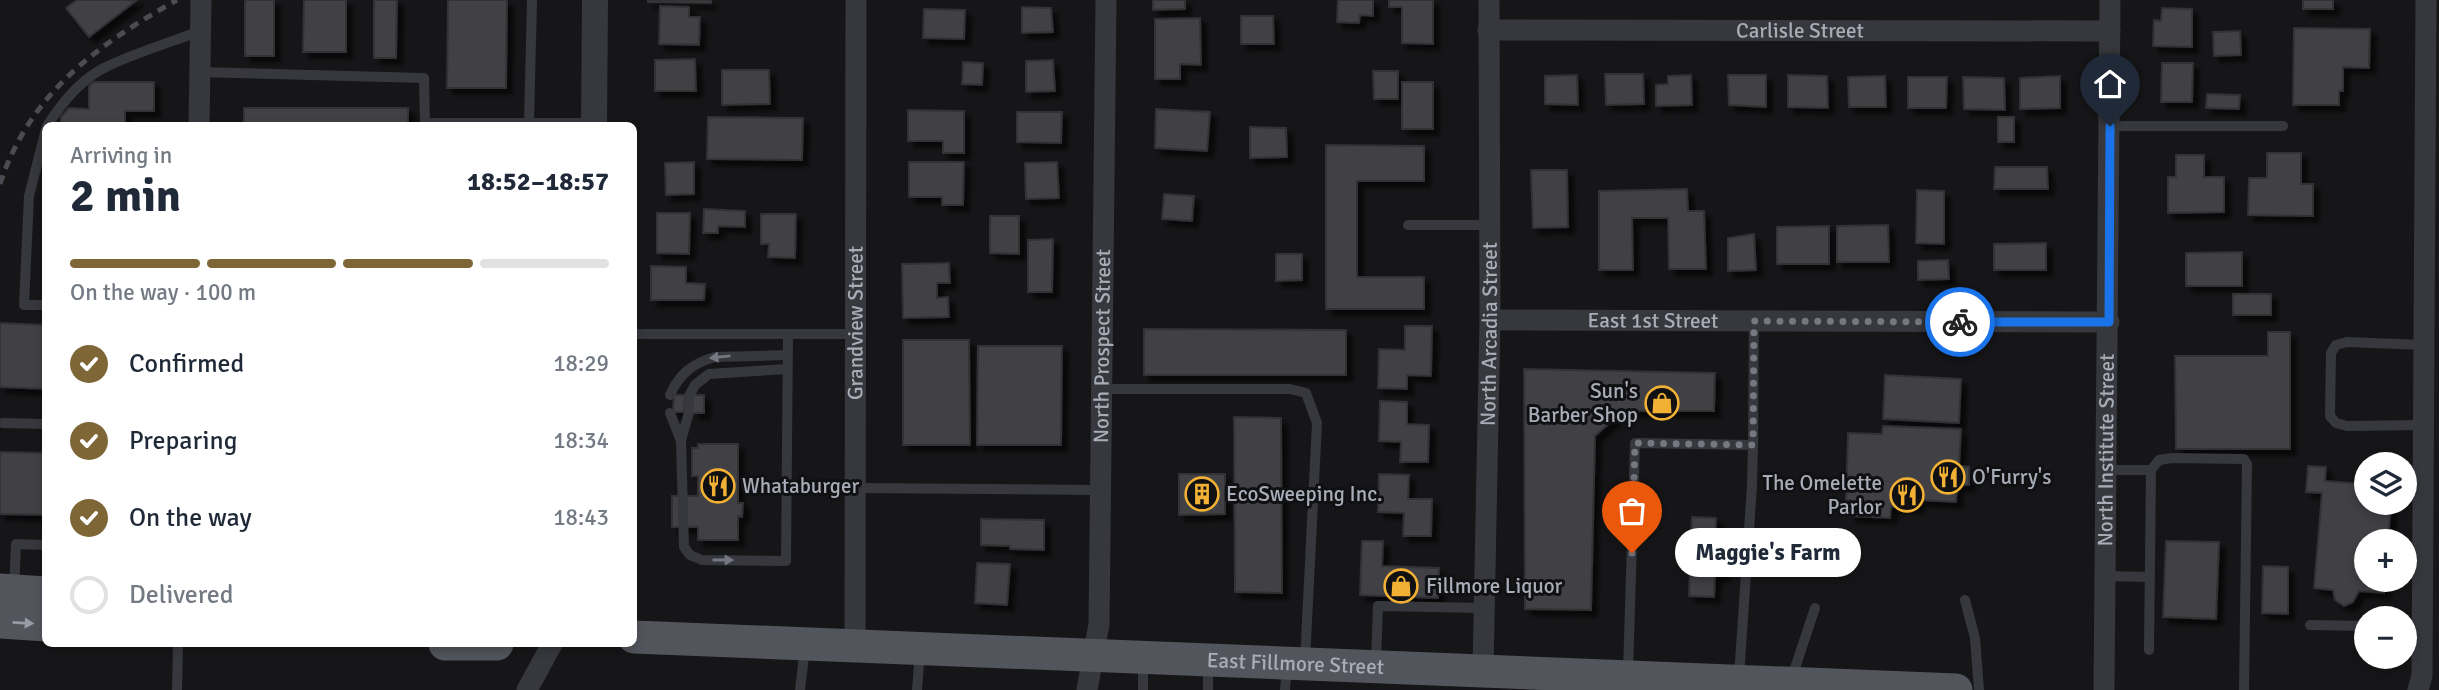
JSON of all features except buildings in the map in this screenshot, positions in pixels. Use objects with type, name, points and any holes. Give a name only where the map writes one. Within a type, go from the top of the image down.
[{"type":"main road","points":[[0,622],[42,625]]},
{"type":"main road","name":"East Fillmore Street","points":[[637,636],[1143,657],[1208,675],[1376,666],[1467,676],[1628,675],[1734,683],[1956,690]]},
{"type":"street","points":[[199,122],[201,0]]},
{"type":"street","points":[[594,0],[594,122]]},
{"type":"street","name":"Grandview Street","points":[[855,645],[856,0]]},
{"type":"street","name":"North Prospect Street","points":[[1087,690],[1099,624],[1106,0]]},
{"type":"street","name":"North Arcadia Street","points":[[1467,676],[1485,608],[1490,320],[1489,0]]},
{"type":"street","name":"North Institute Street","points":[[2104,690],[2110,0]]},
{"type":"street","points":[[2418,690],[2422,676],[2420,634],[2431,448],[2423,425],[2431,397],[2423,345],[2426,0]]},
{"type":"street","name":"Carlisle Street","points":[[1488,30],[2110,31]]},
{"type":"street","name":"East 1st Street","points":[[1490,320],[2109,322]]},
{"type":"street","points":[[527,690],[550,647]]},
{"type":"lane","points":[[529,122],[531,0]]},
{"type":"lane","points":[[49,122],[59,107],[103,69],[200,31]]},
{"type":"lane","points":[[200,72],[424,78],[425,122]]},
{"type":"lane","points":[[2110,126],[2283,126]]},
{"type":"lane","points":[[42,143],[29,196],[24,305],[42,306]]},
{"type":"lane","points":[[1408,225],[1490,225]]},
{"type":"lane","points":[[1734,683],[1752,485],[1754,321]]},
{"type":"lane","points":[[637,334],[855,334]]},
{"type":"lane","points":[[788,334],[788,369],[786,561],[702,560],[690,555],[684,547],[681,441],[689,412],[689,396],[695,385],[709,374],[788,369]]},
{"type":"lane","points":[[2423,345],[2347,342],[2336,345],[2331,353],[2330,415],[2336,423],[2347,426],[2423,425]]},
{"type":"lane","points":[[670,395],[683,374],[703,360],[715,357],[788,355]]},
{"type":"lane","points":[[1102,389],[1290,389],[1306,393],[1317,423],[1292,672]]},
{"type":"lane","points":[[670,412],[681,441]]},
{"type":"lane","points":[[3,424],[42,424]]},
{"type":"lane","points":[[1628,675],[1635,443],[1753,445]]},
{"type":"lane","points":[[2149,650],[2151,470],[2158,460],[2172,458],[2244,459],[2247,464],[2244,690]]},
{"type":"lane","points":[[2107,470],[2151,470]]},
{"type":"lane","points":[[857,488],[1101,490]]},
{"type":"lane","points":[[20,591],[16,544],[42,545]]},
{"type":"lane","points":[[2106,576],[2150,577]]},
{"type":"lane","points":[[1965,600],[1975,638],[1979,690]]},
{"type":"lane","points":[[1376,666],[1378,606],[1485,608]]},
{"type":"lane","points":[[1803,685],[1815,608]]},
{"type":"lane","points":[[2310,625],[2354,626]]},
{"type":"lane","points":[[800,690],[805,643]]},
{"type":"lane","points":[[177,690],[178,647]]},
{"type":"lane","points":[[917,690],[920,648]]},
{"type":"lane","points":[[1143,657],[1143,690]]},
{"type":"railway","points":[[0,184],[29,123],[70,75],[120,35],[177,0]]},
{"type":"way so far","points":[[1632,553],[1635,443],[1753,445],[1754,321],[1960,322]]},
{"type":"place","name":"Sun's Barber Shop","points":[[1662,403]]},
{"type":"place","name":"O'Furry's","points":[[1948,477]]},
{"type":"place","name":"Whataburger","points":[[718,486]]},
{"type":"place","name":"EcoSweeping Inc.","points":[[1202,494]]},
{"type":"place","name":"The Omelette Parlor","points":[[1907,495]]},
{"type":"place","name":"Maggie's Farm","points":[[1632,553]]},
{"type":"place","name":"Fillmore Liquor","points":[[1401,586]]},
{"type":"route","points":[[1960,322],[2109,322],[2110,126]]}]
